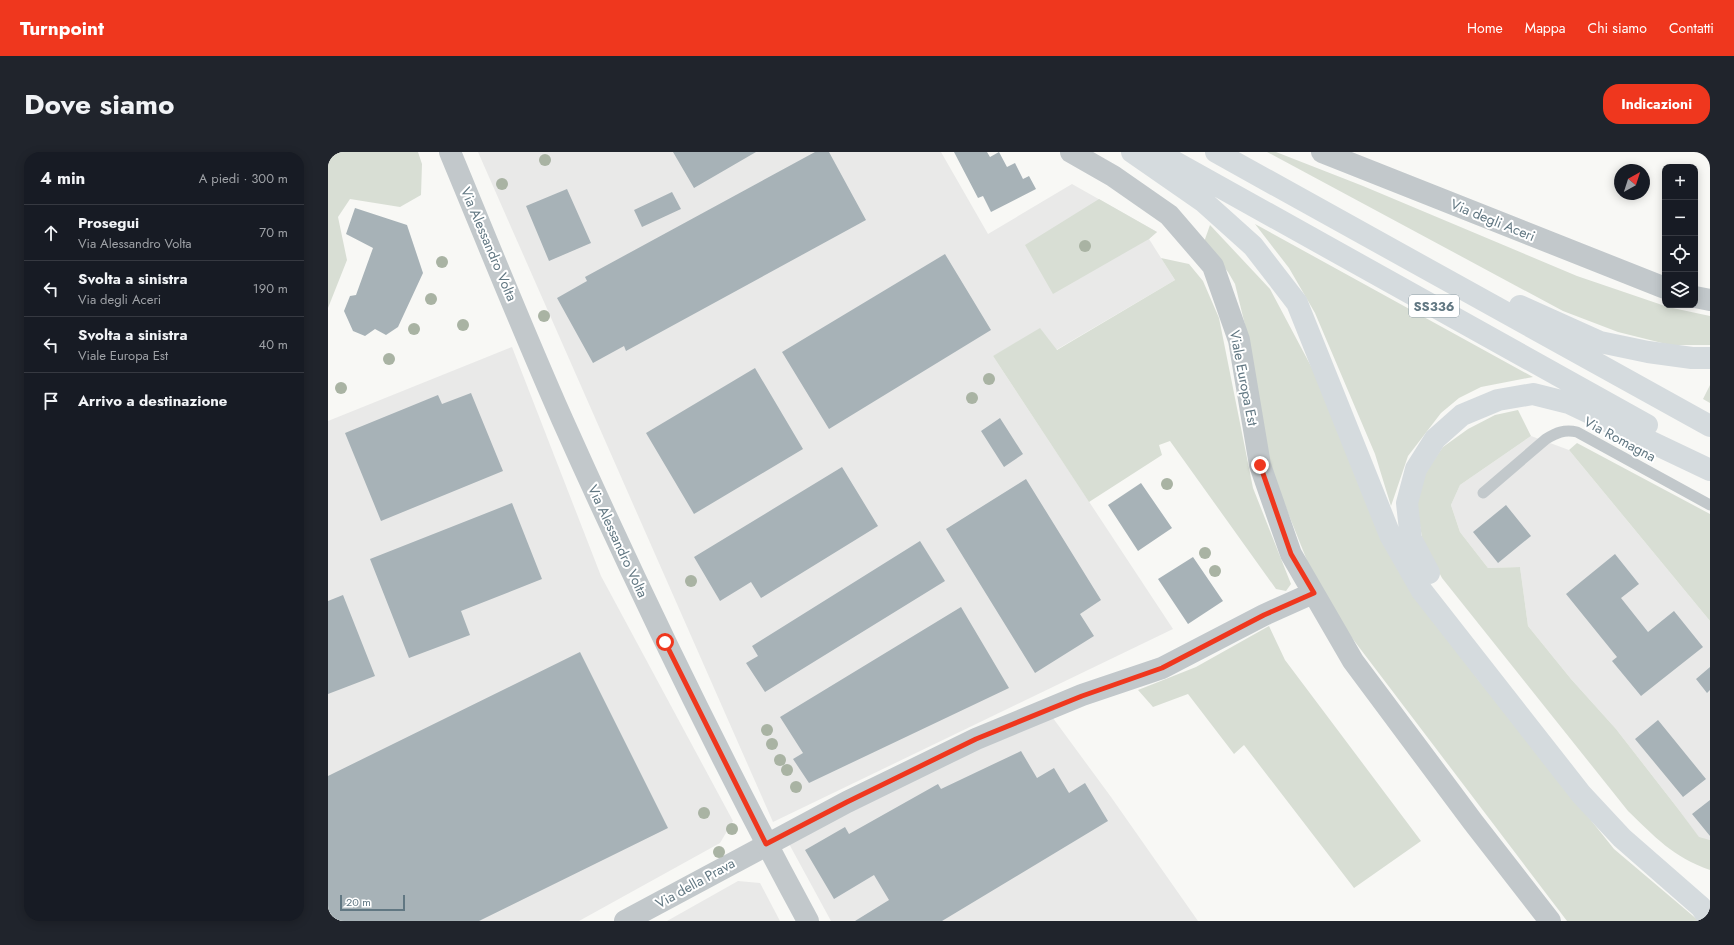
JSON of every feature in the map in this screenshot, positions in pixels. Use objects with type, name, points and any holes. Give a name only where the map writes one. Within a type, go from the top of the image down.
[{"type":"highway","points":[[1132,152],[1204,202],[1253,246],[1271,269],[1297,304],[1390,535],[1422,591],[1581,794],[1622,838],[1701,907],[1710,920]]},
{"type":"highway","name":"SS336","points":[[1157,152],[1710,460]]},
{"type":"highway","name":"SS336","points":[[1216,152],[1710,426]]},
{"type":"highway","points":[[1390,248],[1600,342],[1648,352],[1692,358],[1710,358]]},
{"type":"highway","points":[[1710,470],[1569,403],[1533,394],[1498,400],[1462,415],[1440,434],[1435,439],[1416,469],[1407,503],[1411,540],[1439,589],[1590,783],[1673,872],[1705,891],[1710,892]]},
{"type":"street","name":"Via Alessandro Volta","points":[[450,152],[568,432],[665,642],[766,844],[808,921]]},
{"type":"street","name":"Viale Europa Est","points":[[1072,152],[1113,176],[1169,215],[1212,266],[1239,340],[1260,465],[1291,554],[1353,661],[1473,822],[1550,921]]},
{"type":"street","name":"Via degli Aceri","points":[[1322,152],[1662,287]]},
{"type":"street","points":[[1698,298],[1710,300]]},
{"type":"street","points":[[766,844],[847,802],[976,739],[1082,696],[1162,668],[1264,615],[1314,593]]},
{"type":"street","name":"Via della Prava","points":[[625,921],[766,844]]},
{"type":"lane","name":"Via Romagna","points":[[1483,493],[1546,440],[1557,432],[1568,430],[1577,432],[1710,505]]},
{"type":"shaded area","points":[[328,152],[418,152],[422,164],[421,195],[400,207],[350,199],[338,217],[347,260],[328,308]]},
{"type":"shaded area","points":[[478,152],[941,152],[988,234],[1072,184],[1157,232],[1149,239],[1175,280],[1056,350],[993,356],[1173,629],[773,822]]},
{"type":"shaded area","points":[[1267,152],[1276,152],[1363,186],[1577,276],[1662,305],[1662,308],[1673,308],[1710,316],[1710,345],[1670,345],[1618,332],[1563,311]]},
{"type":"shaded area","points":[[1099,199],[1157,232],[1149,239],[1053,294],[1025,245]]},
{"type":"shaded area","points":[[1255,224],[1533,377],[1481,387],[1459,398],[1441,413],[1408,456],[1391,506],[1375,454],[1315,313],[1289,268]]},
{"type":"shaded area","points":[[1210,225],[1270,289],[1476,677],[1614,849],[1699,921],[1567,921],[1349,634],[1310,568],[1271,470],[1245,325],[1235,284],[1228,272],[1204,242]]},
{"type":"shaded area","points":[[1161,258],[1189,264],[1203,281],[1219,318],[1253,488],[1291,584],[1286,591],[1276,589],[1170,441],[1159,445],[1162,455],[1089,502],[993,356],[1040,328],[1057,350],[1175,280]]},
{"type":"shaded area","points":[[512,347],[601,576],[733,821],[720,843],[579,921],[328,921],[328,421]]},
{"type":"shaded area","points":[[1710,385],[1710,403],[1703,399]]},
{"type":"shaded area","points":[[1518,410],[1531,436],[1460,485],[1451,505],[1460,532],[1488,568],[1520,567],[1528,626],[1571,679],[1616,729],[1699,837],[1710,840],[1710,870],[1685,859],[1665,845],[1628,811],[1442,578],[1423,542],[1416,505],[1426,471],[1443,447],[1468,429],[1495,415]]},
{"type":"shaded area","points":[[1531,436],[1569,450],[1710,621],[1710,840],[1699,838],[1616,729],[1571,679],[1528,626],[1520,567],[1488,568],[1460,532],[1451,505],[1460,485]]},
{"type":"shaded area","points":[[1577,443],[1710,514],[1710,621],[1569,450]]},
{"type":"shaded area","points":[[1269,626],[1285,660],[1421,841],[1354,888],[1244,745],[1234,754],[1188,694],[1153,707],[1138,690],[1196,667]]},
{"type":"shaded area","points":[[1050,714],[1111,797],[1198,921],[831,921],[788,842]]},
{"type":"shaded area","points":[[738,881],[760,883],[780,921],[667,921]]},
{"type":"building","points":[[673,152],[756,152],[694,188]]},
{"type":"building","points":[[815,152],[829,152],[866,220],[626,351],[624,346],[593,363],[557,298],[587,281],[585,277]]},
{"type":"building","points":[[954,152],[987,152],[990,157],[999,152],[1007,167],[1015,163],[1023,179],[1029,176],[1036,189],[991,212],[983,196],[978,198]]},
{"type":"building","points":[[567,189],[591,243],[549,261],[526,206]]},
{"type":"building","points":[[672,192],[681,209],[642,227],[634,210]]},
{"type":"building","points":[[355,208],[407,225],[423,273],[398,327],[386,335],[375,329],[365,336],[353,331],[344,311],[350,296],[356,295],[373,248],[346,234]]},
{"type":"building","points":[[945,254],[991,330],[829,429],[782,352]]},
{"type":"building","points":[[755,368],[803,449],[694,514],[646,433]]},
{"type":"building","points":[[471,393],[503,471],[381,521],[345,433],[438,395],[442,404]]},
{"type":"building","points":[[1000,418],[1023,454],[1004,467],[981,431]]},
{"type":"building","points":[[842,467],[878,526],[761,598],[751,582],[720,601],[694,557]]},
{"type":"building","points":[[1026,479],[1101,600],[1080,614],[1094,636],[1035,673],[946,529]]},
{"type":"building","points":[[1141,483],[1172,528],[1138,551],[1108,505]]},
{"type":"building","points":[[512,503],[542,579],[461,611],[470,635],[409,658],[370,559]]},
{"type":"building","points":[[1506,505],[1531,536],[1498,563],[1473,532]]},
{"type":"building","points":[[920,541],[945,581],[765,692],[746,663],[758,656],[752,646]]},
{"type":"building","points":[[1615,554],[1639,584],[1621,598],[1648,632],[1674,611],[1703,647],[1641,696],[1612,661],[1617,657],[1566,594]]},
{"type":"building","points":[[1193,557],[1223,601],[1188,624],[1158,579]]},
{"type":"building","points":[[343,595],[375,676],[328,694],[328,601]]},
{"type":"building","points":[[961,607],[1009,688],[809,783],[793,759],[803,753],[780,717]]},
{"type":"building","points":[[580,652],[668,828],[479,921],[328,921],[328,776]]},
{"type":"building","points":[[1710,667],[1710,690],[1707,693],[1696,679]]},
{"type":"building","points":[[1658,720],[1706,779],[1683,797],[1635,739]]},
{"type":"building","points":[[1021,751],[1037,778],[1054,768],[1069,793],[1085,783],[1108,821],[942,921],[855,921],[889,900],[874,875],[834,899],[805,850],[845,827],[849,834],[938,784],[941,789]]},
{"type":"building","points":[[1710,800],[1710,836],[1692,814]]},
{"type":"route","points":[[665,642],[766,844],[847,802],[976,739],[1082,696],[1162,668],[1264,615],[1314,593],[1291,554],[1260,465]]}]
